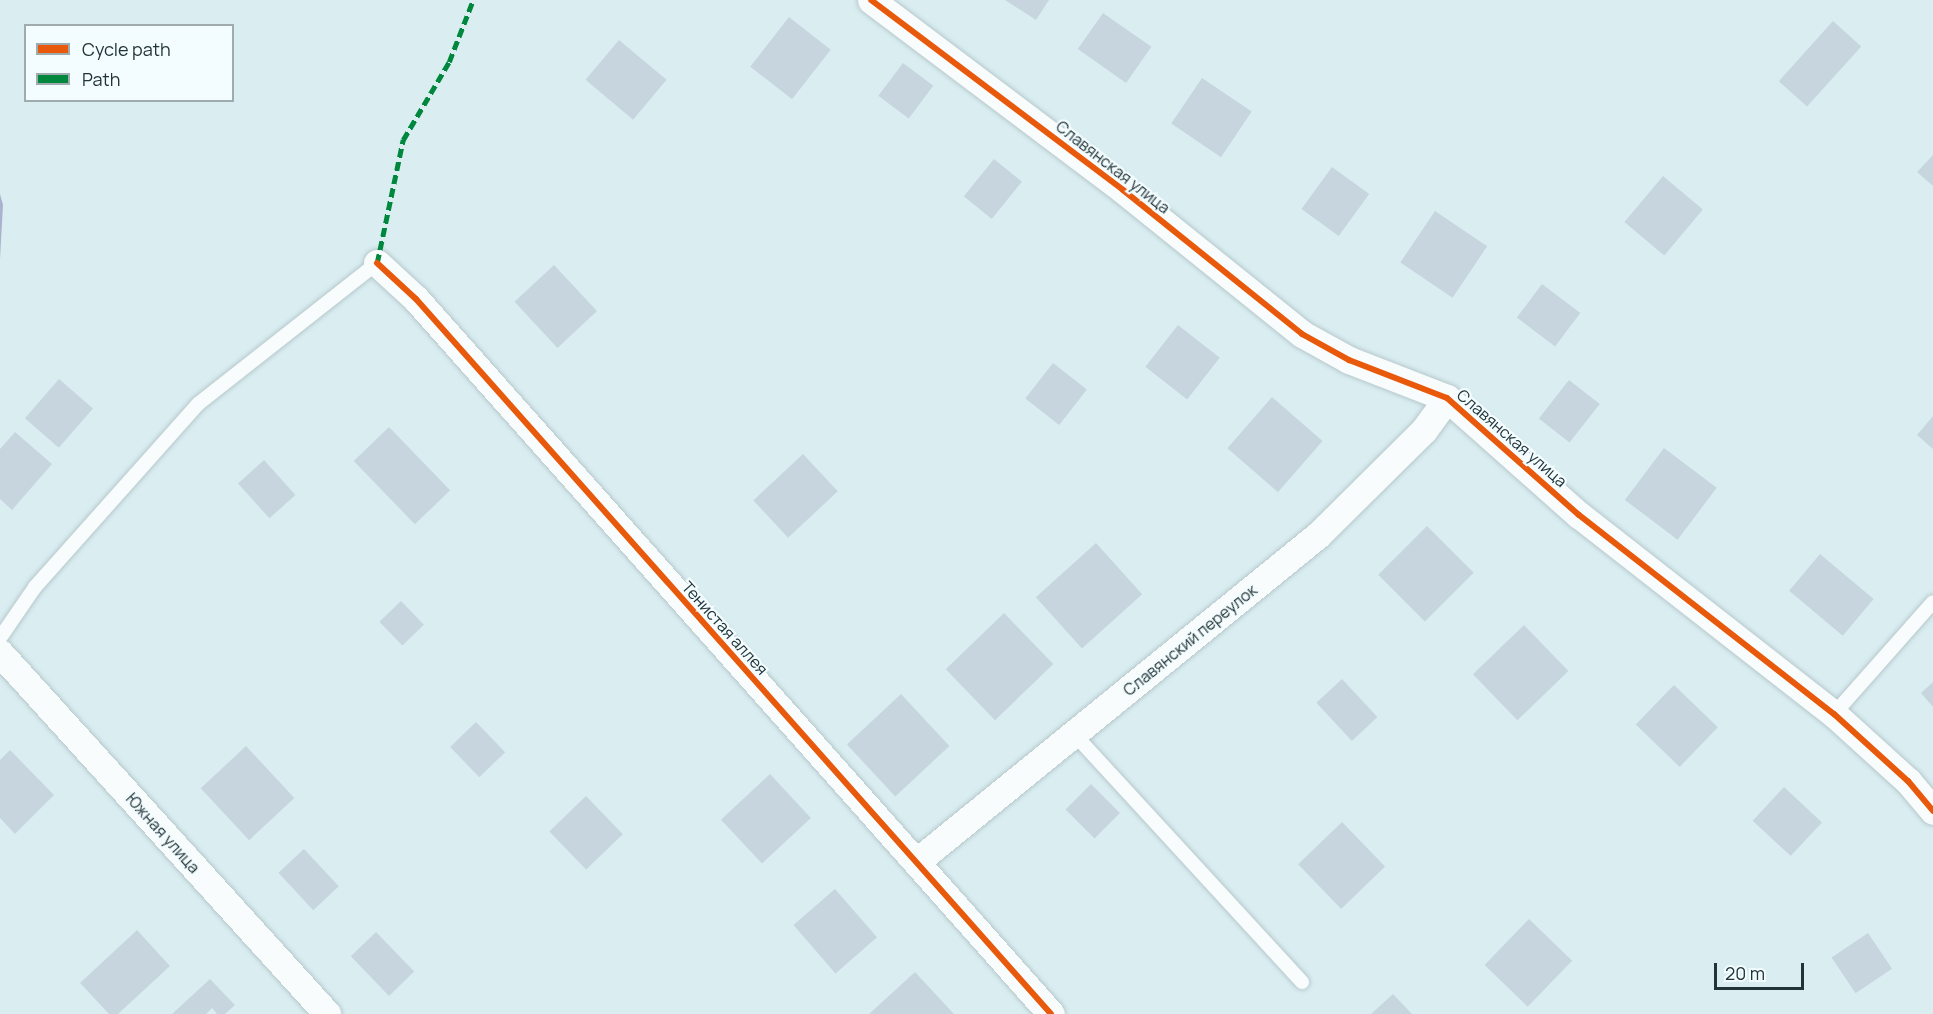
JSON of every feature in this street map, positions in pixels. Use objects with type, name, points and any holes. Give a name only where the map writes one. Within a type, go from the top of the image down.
[{"type":"street","name":"Славянская улица","points":[[871,0],[1094,168],[1302,334],[1348,360],[1447,398],[1579,514],[1834,714],[1908,781],[1933,812]]},
{"type":"street","name":"Тенистая аллея","points":[[377,263],[416,299],[1051,1014]]},
{"type":"street","name":"Славянский переулок","points":[[915,862],[1318,535],[1424,430],[1447,398]]},
{"type":"street","name":"Южная улица","points":[[0,653],[327,1014]]},
{"type":"lane","points":[[0,638],[35,587],[198,404],[377,263]]},
{"type":"lane","points":[[1834,714],[1933,602]]},
{"type":"lane","points":[[1074,734],[1302,982]]},
{"type":"water","points":[[0,194],[3,205],[0,259]]},
{"type":"building","points":[[1005,0],[1049,0],[1036,20]]},
{"type":"building","points":[[1103,13],[1151,47],[1126,83],[1078,49]]},
{"type":"building","points":[[789,17],[831,50],[792,99],[750,67]]},
{"type":"building","points":[[1833,21],[1861,46],[1807,107],[1779,81]]},
{"type":"building","points":[[619,40],[666,80],[633,120],[586,80]]},
{"type":"building","points":[[903,63],[933,86],[909,119],[878,96]]},
{"type":"building","points":[[1202,78],[1252,112],[1221,157],[1171,124]]},
{"type":"building","points":[[1933,155],[1933,186],[1917,172]]},
{"type":"building","points":[[994,159],[1022,182],[992,219],[964,196]]},
{"type":"building","points":[[1332,167],[1369,194],[1339,236],[1301,209]]},
{"type":"building","points":[[1663,176],[1703,209],[1664,255],[1624,222]]},
{"type":"building","points":[[1435,211],[1487,246],[1453,298],[1400,262]]},
{"type":"building","points":[[554,265],[597,311],[557,348],[515,302]]},
{"type":"building","points":[[1542,284],[1580,313],[1555,346],[1517,318]]},
{"type":"building","points":[[1178,325],[1220,358],[1187,399],[1145,367]]},
{"type":"building","points":[[1053,363],[1087,389],[1059,425],[1025,398]]},
{"type":"building","points":[[59,379],[93,409],[59,448],[25,418]]},
{"type":"building","points":[[1569,380],[1600,404],[1570,443],[1539,419]]},
{"type":"building","points":[[1272,397],[1323,441],[1278,492],[1227,448]]},
{"type":"building","points":[[1933,416],[1933,449],[1917,435]]},
{"type":"building","points":[[389,427],[450,490],[415,524],[354,461]]},
{"type":"building","points":[[15,432],[52,464],[12,510],[0,499],[0,449]]},
{"type":"building","points":[[1664,448],[1717,488],[1678,540],[1625,500]]},
{"type":"building","points":[[803,454],[838,491],[788,538],[753,500]]},
{"type":"building","points":[[264,460],[295,495],[269,518],[238,483]]},
{"type":"building","points":[[1427,526],[1474,573],[1425,621],[1378,575]]},
{"type":"building","points":[[1096,543],[1142,594],[1082,648],[1036,597]]},
{"type":"building","points":[[1820,554],[1874,599],[1843,636],[1789,591]]},
{"type":"building","points":[[401,601],[424,625],[402,646],[379,622]]},
{"type":"building","points":[[1004,613],[1053,664],[995,720],[946,669]]},
{"type":"building","points":[[1524,625],[1568,671],[1517,720],[1473,674]]},
{"type":"building","points":[[1342,679],[1377,717],[1352,741],[1316,703]]},
{"type":"building","points":[[1933,682],[1933,707],[1921,693]]},
{"type":"building","points":[[1674,685],[1718,727],[1680,767],[1636,725]]},
{"type":"building","points":[[901,694],[949,746],[895,796],[847,744]]},
{"type":"building","points":[[476,722],[505,752],[479,777],[450,747]]},
{"type":"building","points":[[246,746],[294,798],[249,840],[201,788]]},
{"type":"building","points":[[10,750],[54,795],[15,834],[0,818],[0,760]]},
{"type":"building","points":[[770,774],[811,818],[762,864],[721,820]]},
{"type":"building","points":[[1091,784],[1120,813],[1095,838],[1066,809]]},
{"type":"building","points":[[1784,787],[1822,822],[1791,856],[1753,821]]},
{"type":"building","points":[[586,796],[623,834],[586,870],[549,831]]},
{"type":"building","points":[[1342,822],[1385,867],[1341,909],[1298,864]]},
{"type":"building","points":[[304,849],[339,886],[313,910],[278,873]]},
{"type":"building","points":[[835,889],[877,937],[835,973],[793,925]]},
{"type":"building","points":[[1529,919],[1572,961],[1528,1007],[1485,965]]},
{"type":"building","points":[[137,930],[170,966],[118,1014],[109,1014],[80,983]]},
{"type":"building","points":[[376,932],[414,972],[389,996],[351,956]]},
{"type":"building","points":[[1868,933],[1892,969],[1856,993],[1832,958]]},
{"type":"building","points":[[915,972],[954,1014],[869,1014]]},
{"type":"building","points":[[210,979],[235,1005],[225,1014],[217,1014],[212,1008],[206,1014],[172,1014]]},
{"type":"building","points":[[1393,994],[1412,1014],[1371,1014]]},
{"type":"marked path","points":[[377,263],[403,140],[449,62],[473,0]]},
{"type":"cycle path","points":[[871,0],[1123,190],[1302,334],[1349,360],[1447,398],[1579,515],[1834,714],[1908,781],[1933,811]]},
{"type":"cycle path","points":[[377,263],[416,299],[1051,1014]]}]
